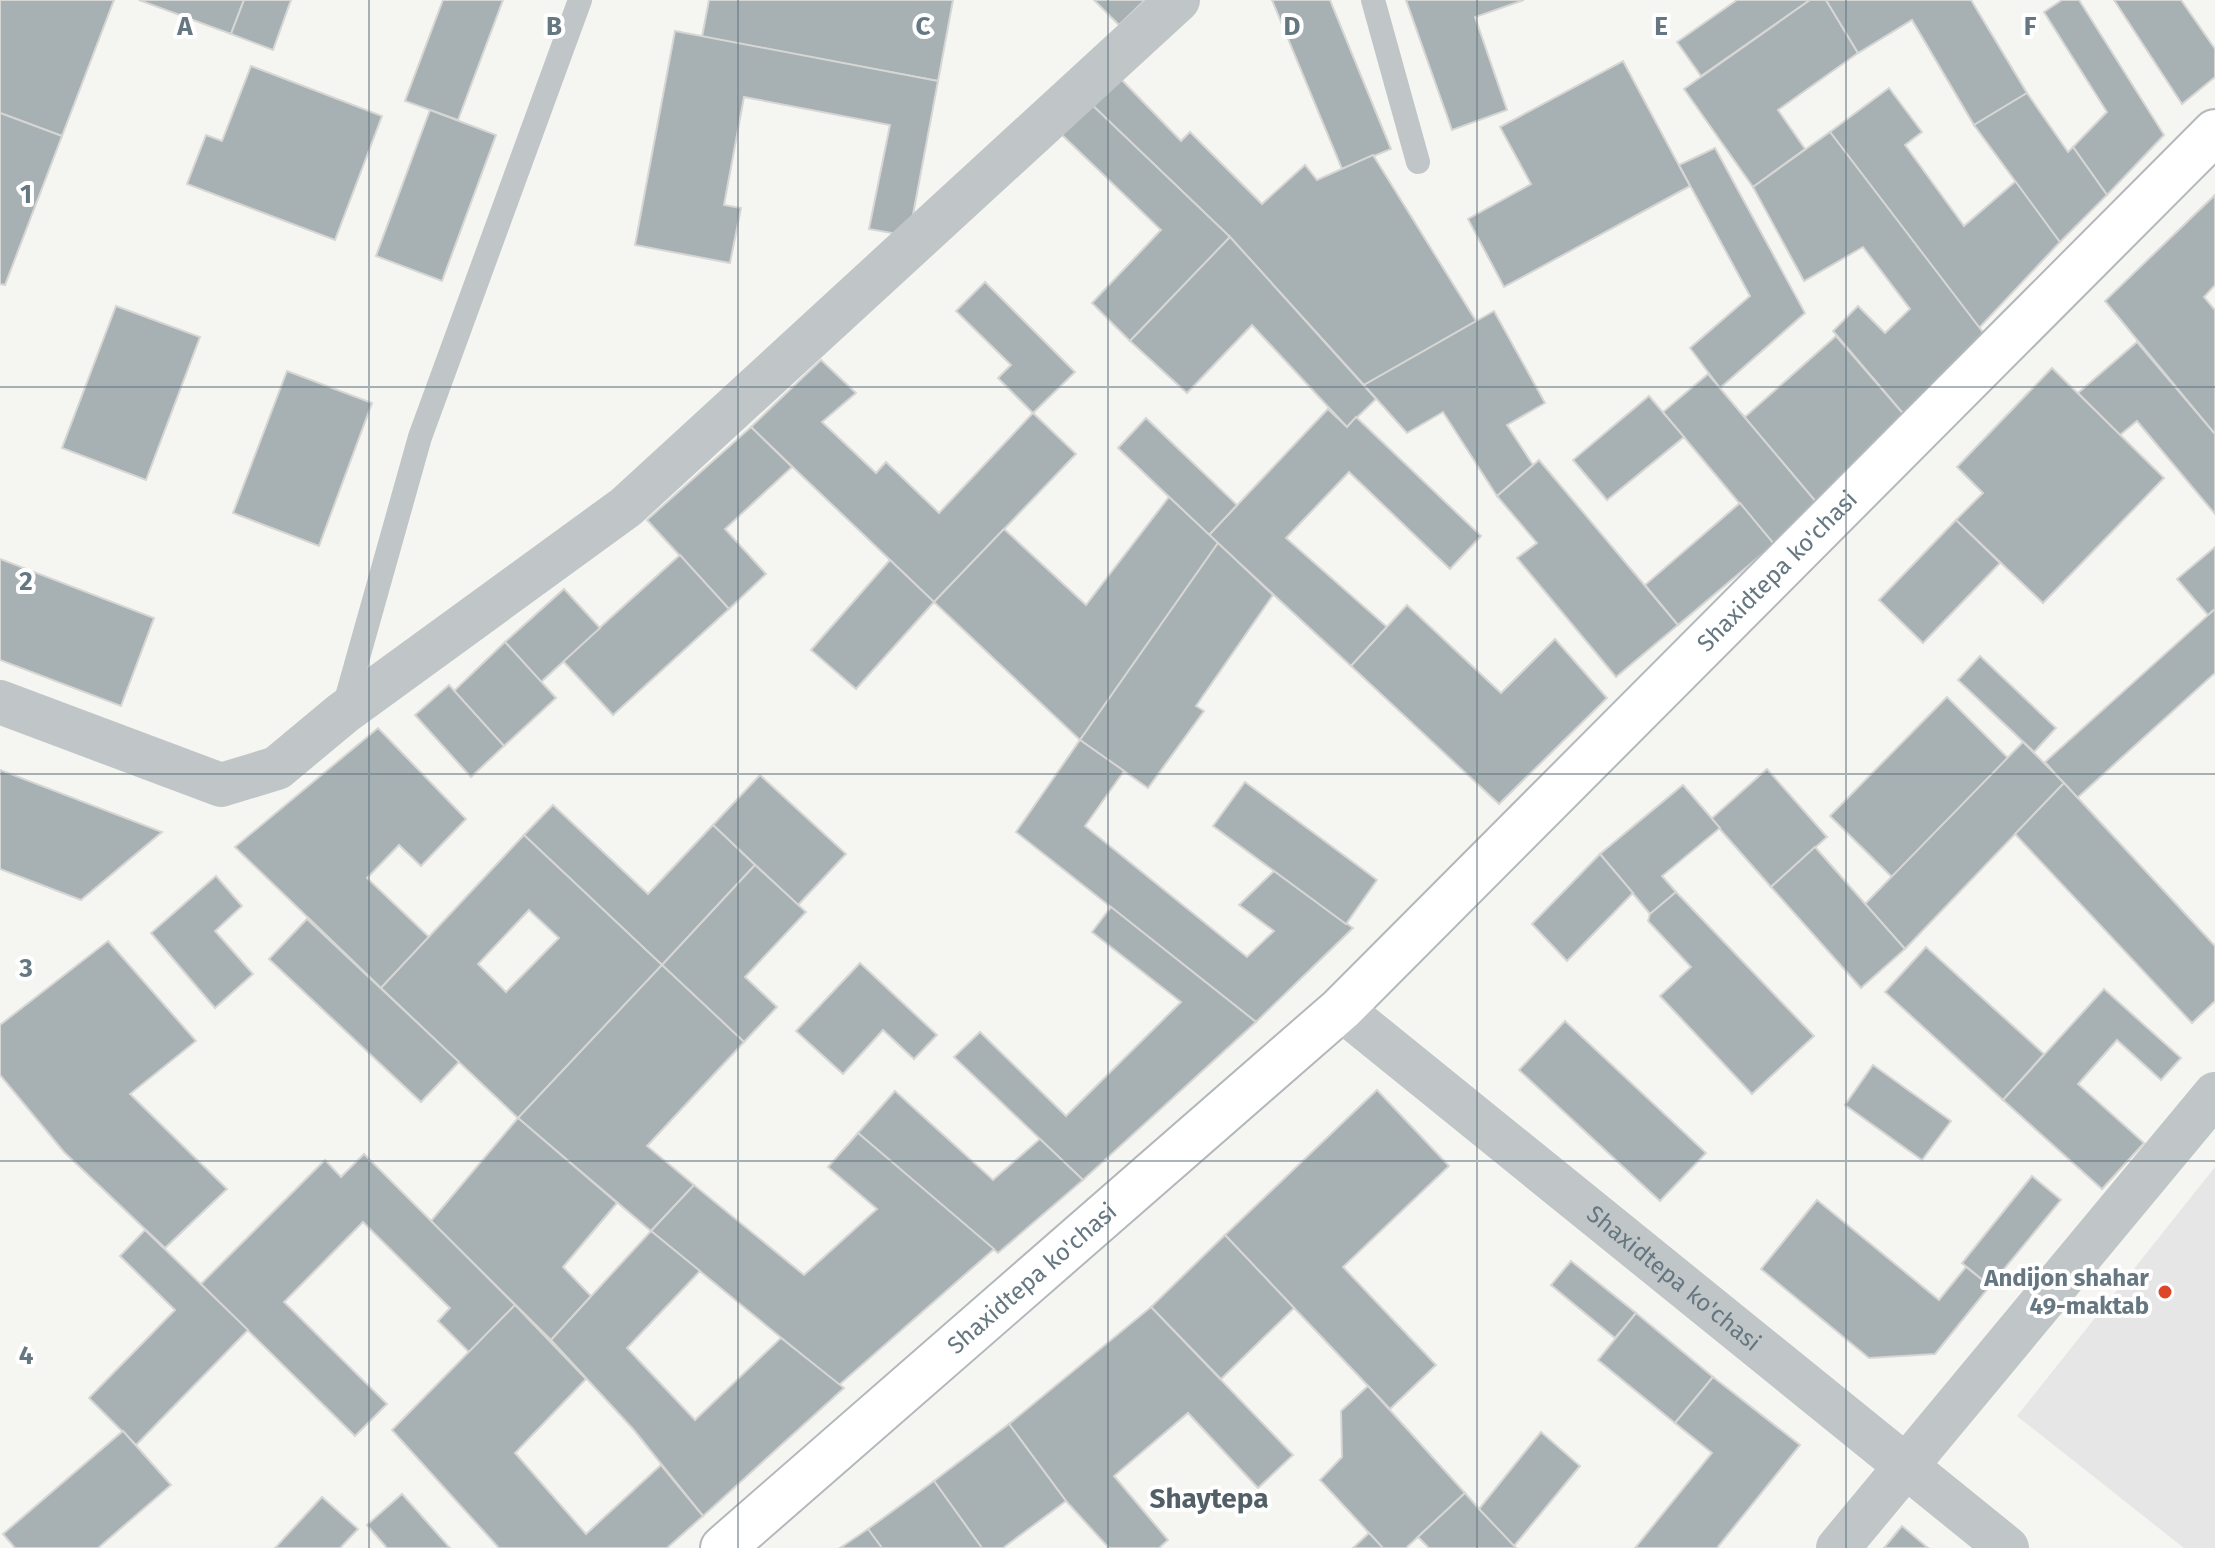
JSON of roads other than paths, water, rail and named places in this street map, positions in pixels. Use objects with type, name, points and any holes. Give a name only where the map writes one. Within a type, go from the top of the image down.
[{"type":"street","points":[[0,702],[221,785],[277,768],[343,713],[626,507],[1178,0]]},
{"type":"street","name":"Shaxidtepa ko'chasi","points":[[723,1548],[1341,1009],[2215,132]]},
{"type":"street","name":"Shaxidtepa ko'chasi","points":[[1341,1009],[2007,1548]]},
{"type":"street","points":[[1838,1548],[2215,1094]]},
{"type":"lane","points":[[343,713],[420,437],[580,0]]},
{"type":"lane","points":[[1373,0],[1418,162]]},
{"type":"place","name":"Andijon shahar 49-maktab","points":[[2165,1292]]},
{"type":"district","name":"Shaytepa","points":[[1209,1498]]}]
